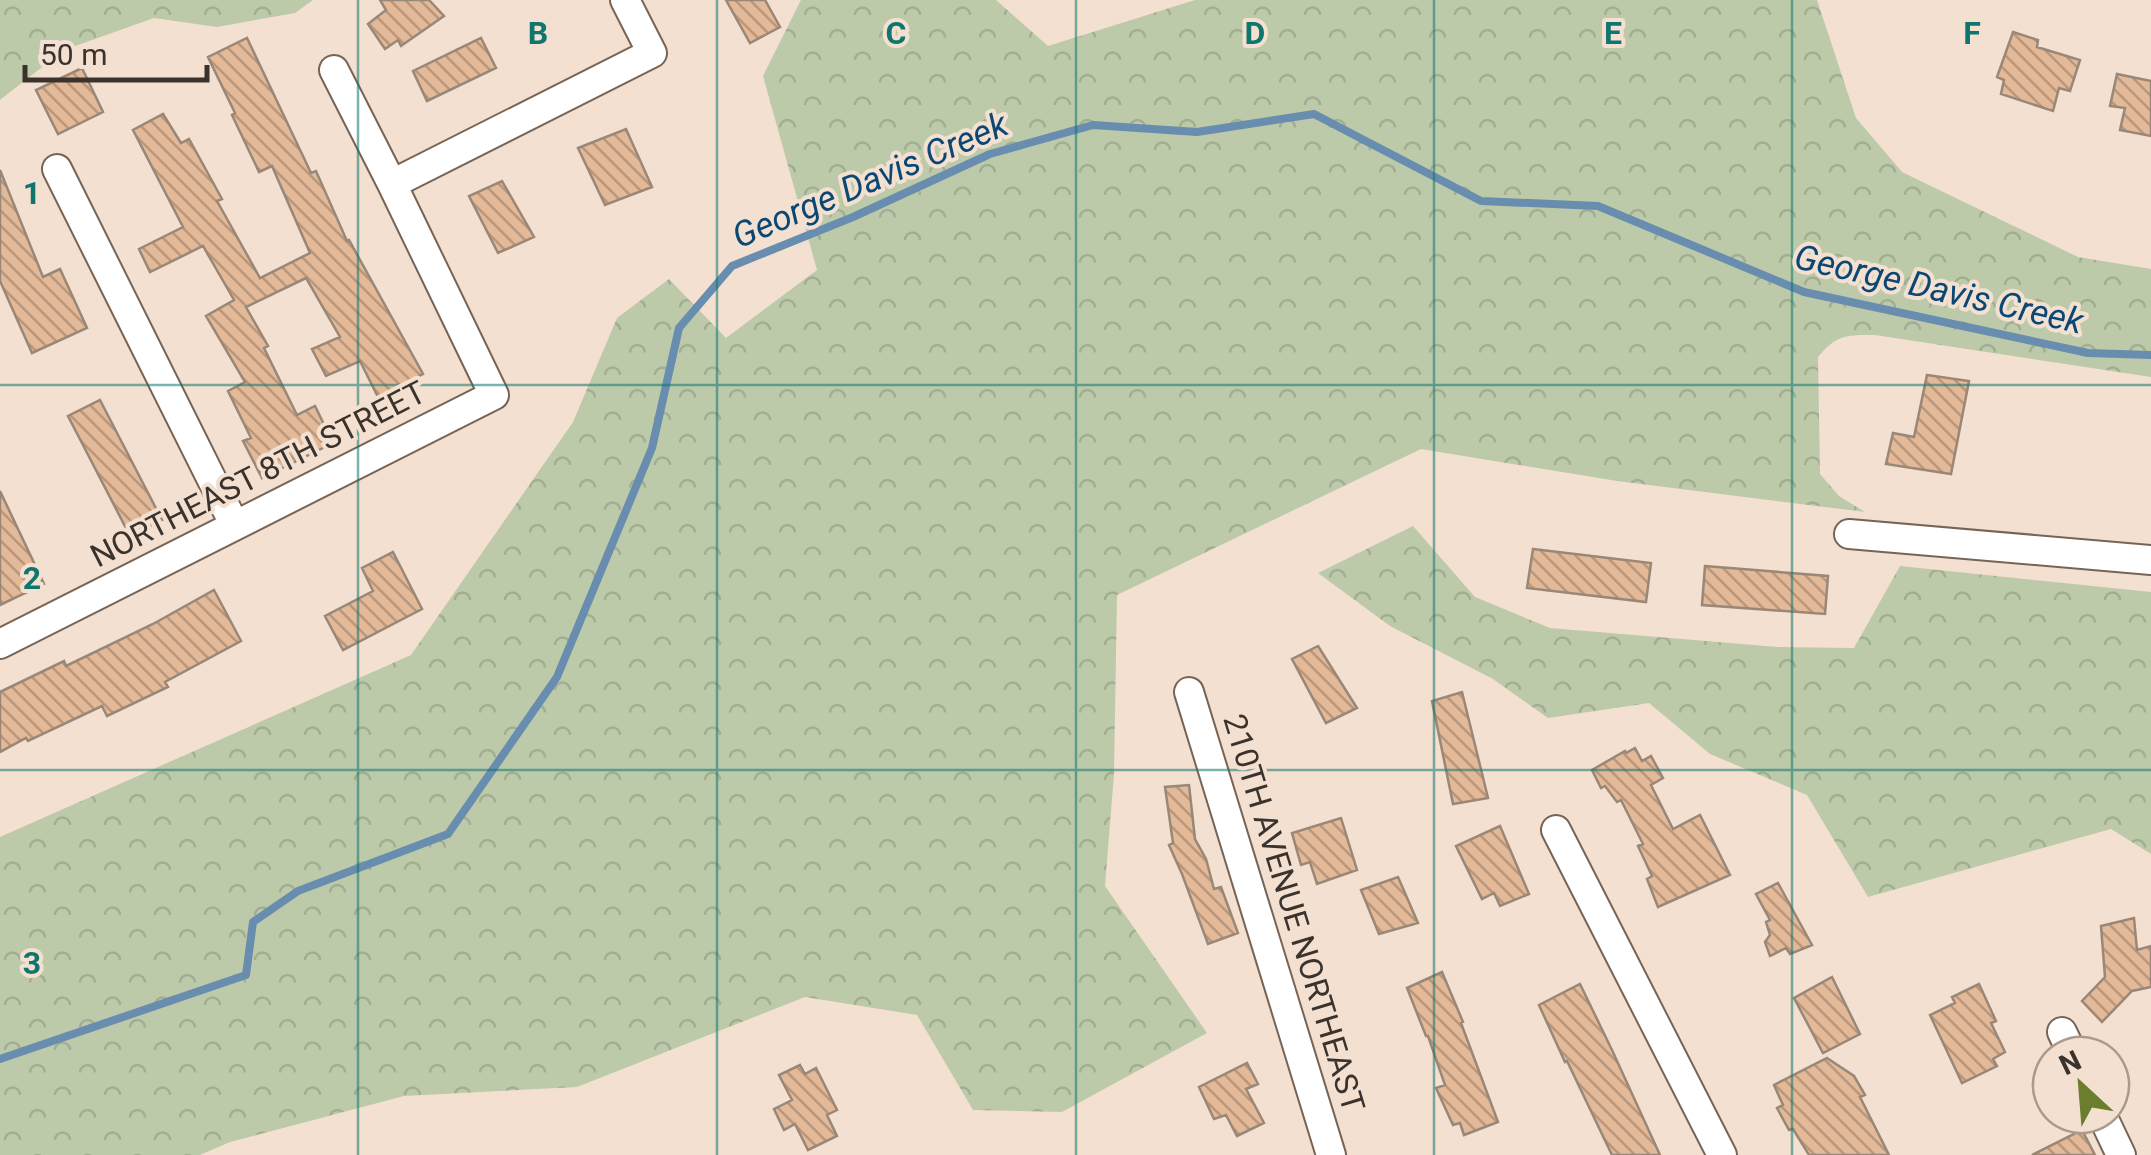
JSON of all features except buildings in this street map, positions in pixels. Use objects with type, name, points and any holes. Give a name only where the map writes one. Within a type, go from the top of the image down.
[{"type":"street","points":[[334,70],[392,184],[652,53],[626,0]]},
{"type":"street","points":[[57,170],[234,524]]},
{"type":"street","name":"NORTHEAST 8TH STREET","points":[[0,644],[494,395],[392,184]]},
{"type":"street","points":[[1849,534],[2151,560]]},
{"type":"street","name":"210TH AVENUE NORTHEAST","points":[[1189,692],[1331,1155]]},
{"type":"street","points":[[1556,830],[1722,1155]]},
{"type":"green space","points":[[0,0],[313,0],[295,13],[217,27],[154,18],[64,50],[0,100]]},
{"type":"green space","points":[[801,0],[996,0],[1048,46],[1195,0],[1817,0],[1856,118],[1902,172],[2078,257],[2151,269],[2151,377],[1875,335],[1850,336],[1837,340],[1818,357],[1820,474],[1839,496],[1865,512],[1617,481],[1421,449],[1117,595],[1114,774],[1105,886],[1207,1033],[1062,1112],[973,1110],[917,1015],[805,997],[577,1087],[404,1096],[230,1142],[200,1155],[0,1155],[0,837],[411,655],[573,422],[617,318],[669,279],[726,338],[817,270],[763,76]]},
{"type":"green space","points":[[1413,526],[1475,597],[1550,628],[1778,647],[1854,648],[1900,566],[2151,592],[2151,854],[2111,829],[1868,897],[1807,795],[1710,754],[1649,703],[1548,718],[1493,679],[1390,626],[1318,573]]},
{"type":"waterway","name":"George Davis Creek","points":[[0,1059],[246,975],[253,922],[298,891],[448,834],[557,677],[652,448],[679,328],[732,266],[853,217],[990,154],[1093,125],[1197,132],[1314,114],[1481,201],[1598,206],[1804,292],[2088,353],[2151,355]]}]
